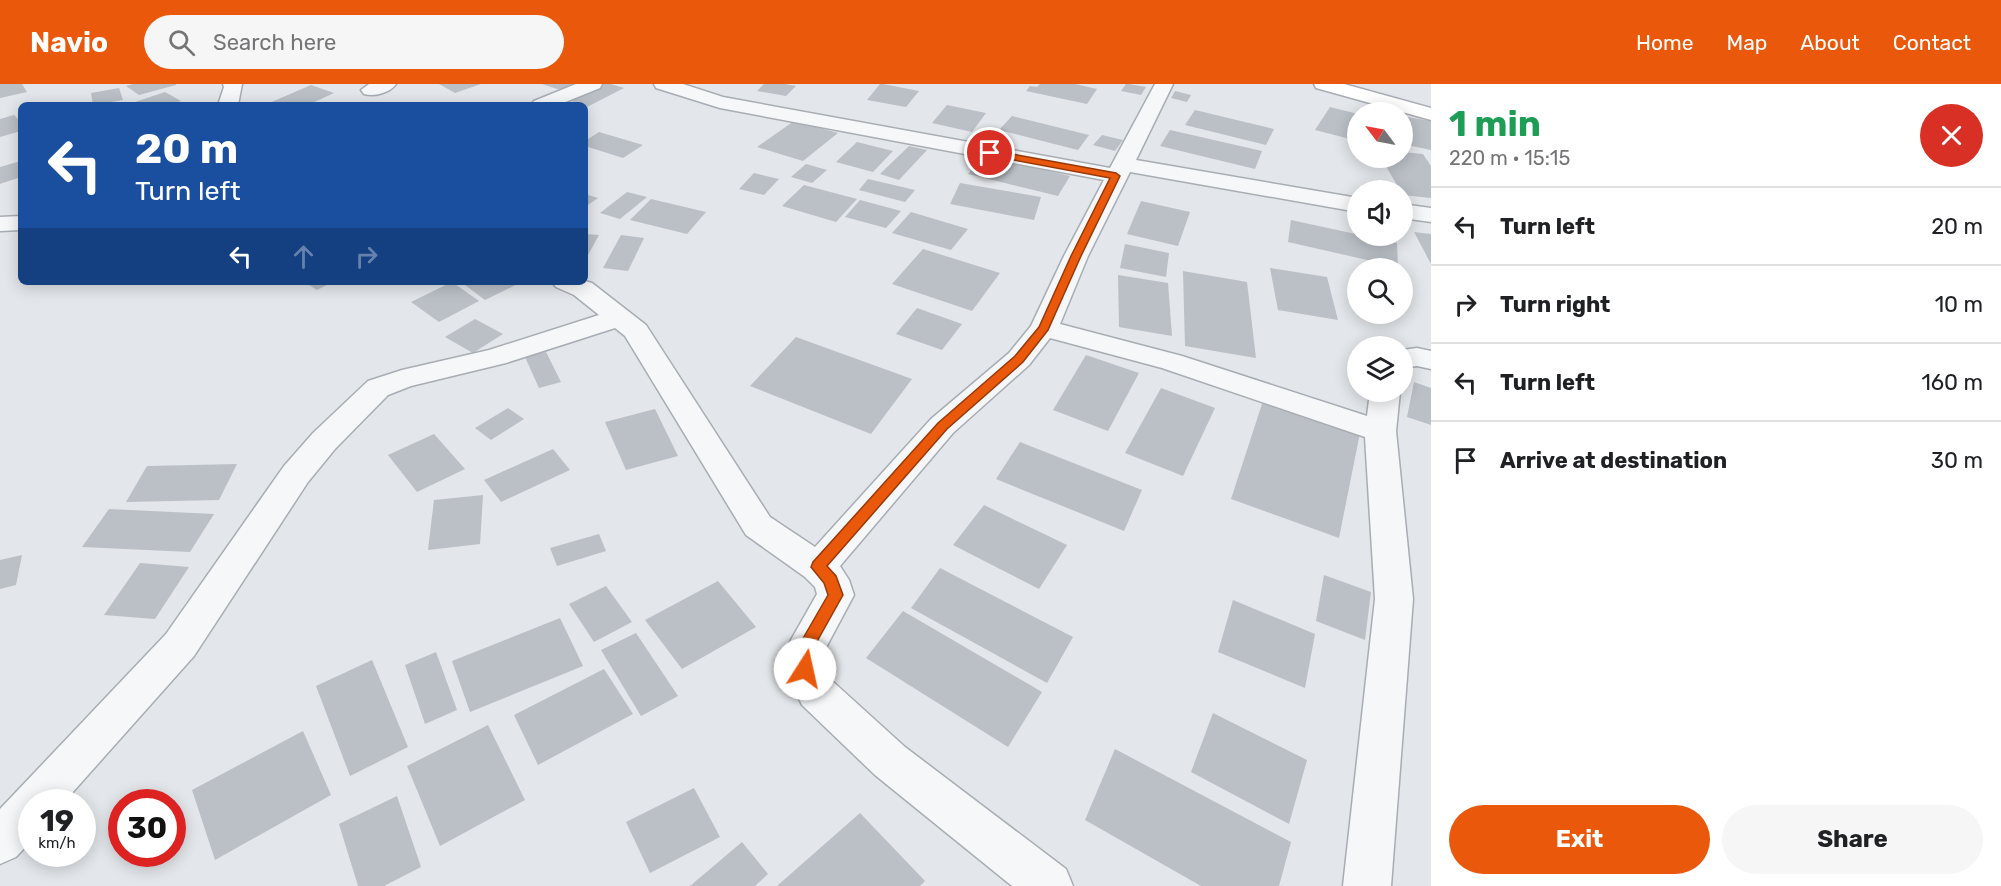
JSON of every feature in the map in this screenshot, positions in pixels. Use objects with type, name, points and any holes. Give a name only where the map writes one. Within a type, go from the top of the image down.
[{"type":"street","points":[[230,102],[233,96],[234,86],[232,84]]},
{"type":"street","points":[[548,102],[593,84]]},
{"type":"street","points":[[663,84],[720,102],[1119,170],[1347,203]]},
{"type":"street","points":[[818,567],[942,426],[1019,359],[1044,328],[1076,256],[1164,84]]},
{"type":"street","points":[[1323,84],[1431,114]]},
{"type":"street","points":[[1413,213],[1431,215]]},
{"type":"street","points":[[0,224],[18,223]]},
{"type":"street","points":[[574,285],[583,288],[636,331],[758,526],[818,567],[831,580],[836,595],[802,654],[805,669],[816,692],[890,761],[1049,886]]},
{"type":"street","points":[[48,789],[180,645],[296,474],[324,441],[378,388],[402,379],[496,357],[621,317]]},
{"type":"street","points":[[1044,328],[1172,362],[1380,431]]},
{"type":"street","points":[[1413,358],[1431,360]]},
{"type":"street","points":[[1367,886],[1394,599],[1380,431],[1384,402]]},
{"type":"street","points":[[0,841],[18,822]]},
{"type":"building","points":[[0,84],[22,84],[27,92],[0,98]]},
{"type":"building","points":[[133,84],[176,85],[139,95],[126,86]]},
{"type":"building","points":[[439,84],[481,84],[455,93]]},
{"type":"building","points":[[542,84],[573,84],[560,90]]},
{"type":"building","points":[[598,84],[611,84],[624,88],[588,106],[588,102],[574,102],[566,99]]},
{"type":"building","points":[[764,84],[796,86],[786,96],[757,91]]},
{"type":"building","points":[[880,84],[919,91],[906,107],[867,100]]},
{"type":"building","points":[[1040,84],[1075,84],[1097,89],[1087,104],[1026,91],[1030,86],[1037,87]]},
{"type":"building","points":[[1126,84],[1146,87],[1141,95],[1121,91]]},
{"type":"building","points":[[311,85],[334,93],[314,102],[272,102]]},
{"type":"building","points":[[119,88],[123,100],[92,102],[91,93]]},
{"type":"building","points":[[1175,91],[1191,95],[1187,102],[1171,98]]},
{"type":"building","points":[[165,92],[181,101],[178,102],[135,102]]},
{"type":"building","points":[[947,105],[986,113],[972,132],[932,123]]},
{"type":"building","points":[[1330,107],[1347,111],[1347,138],[1315,130]]},
{"type":"building","points":[[1195,110],[1274,129],[1266,145],[1185,125]]},
{"type":"building","points":[[14,115],[18,119],[18,132],[0,137],[0,119]]},
{"type":"building","points":[[1012,116],[1089,135],[1078,150],[999,130]]},
{"type":"building","points":[[1413,118],[1431,121],[1431,150],[1413,146]]},
{"type":"building","points":[[794,121],[838,133],[803,161],[757,147]]},
{"type":"building","points":[[1170,130],[1262,151],[1255,169],[1160,146]]},
{"type":"building","points":[[599,132],[643,145],[623,158],[588,147],[588,139]]},
{"type":"building","points":[[1102,135],[1123,140],[1115,151],[1093,145]]},
{"type":"building","points":[[857,142],[893,151],[873,172],[836,162]]},
{"type":"building","points":[[909,146],[927,150],[899,180],[880,174]]},
{"type":"building","points":[[1413,153],[1423,154],[1431,166],[1431,198],[1413,196],[1413,180],[1394,180],[1387,168],[1413,168]]},
{"type":"building","points":[[982,155],[1070,176],[1058,196],[968,174]]},
{"type":"building","points":[[18,162],[18,178],[0,184],[0,167]]},
{"type":"building","points":[[806,164],[827,170],[812,183],[791,177]]},
{"type":"building","points":[[754,173],[779,179],[764,195],[739,189]]},
{"type":"building","points":[[868,179],[915,190],[905,202],[859,190]]},
{"type":"building","points":[[960,183],[1041,197],[1034,220],[950,204]]},
{"type":"building","points":[[804,185],[857,199],[836,222],[782,206]]},
{"type":"building","points":[[627,192],[647,197],[620,219],[600,213]]},
{"type":"building","points":[[588,195],[598,198],[588,205]]},
{"type":"building","points":[[651,199],[706,212],[687,234],[630,220]]},
{"type":"building","points":[[860,200],[901,211],[886,228],[845,217]]},
{"type":"building","points":[[1141,201],[1190,212],[1178,246],[1127,234]]},
{"type":"building","points":[[911,212],[968,229],[951,250],[892,233]]},
{"type":"building","points":[[1291,220],[1347,232],[1347,246],[1397,246],[1398,258],[1358,258],[1288,242]]},
{"type":"building","points":[[1414,232],[1431,234],[1431,264]]},
{"type":"building","points":[[588,234],[599,235],[588,255]]},
{"type":"building","points":[[621,235],[644,238],[628,271],[603,268]]},
{"type":"building","points":[[1125,244],[1169,253],[1166,277],[1120,268]]},
{"type":"building","points":[[923,249],[1000,273],[972,311],[892,284]]},
{"type":"building","points":[[1270,268],[1327,277],[1338,320],[1278,310]]},
{"type":"building","points":[[1183,271],[1247,282],[1256,358],[1185,346]]},
{"type":"building","points":[[1118,275],[1168,283],[1172,336],[1119,327]]},
{"type":"building","points":[[309,285],[327,285],[317,290]]},
{"type":"building","points":[[446,285],[456,285],[479,301],[439,322],[411,302]]},
{"type":"building","points":[[465,285],[516,285],[485,300]]},
{"type":"building","points":[[917,308],[962,324],[942,350],[896,334]]},
{"type":"building","points":[[475,319],[503,334],[473,353],[445,337]]},
{"type":"building","points":[[796,337],[912,379],[871,434],[750,386]]},
{"type":"building","points":[[546,352],[561,382],[539,388],[525,357]]},
{"type":"building","points":[[1086,355],[1139,373],[1108,431],[1053,410]]},
{"type":"building","points":[[1414,382],[1431,388],[1431,425],[1407,417],[1410,402],[1413,402]]},
{"type":"building","points":[[1161,388],[1215,408],[1183,476],[1125,453]]},
{"type":"building","points":[[1263,401],[1360,433],[1339,538],[1231,499]]},
{"type":"building","points":[[508,408],[524,419],[491,440],[475,428]]},
{"type":"building","points":[[655,409],[678,456],[626,470],[605,422]]},
{"type":"building","points":[[434,434],[465,469],[417,492],[388,455]]},
{"type":"building","points":[[1020,442],[1142,490],[1124,531],[996,479]]},
{"type":"building","points":[[553,449],[570,470],[501,502],[484,480]]},
{"type":"building","points":[[237,464],[219,500],[126,502],[147,466]]},
{"type":"building","points":[[483,495],[480,544],[428,550],[434,500]]},
{"type":"building","points":[[984,505],[1067,545],[1039,589],[953,545]]},
{"type":"building","points":[[109,509],[214,514],[190,552],[82,547]]},
{"type":"building","points":[[599,534],[606,551],[557,566],[550,548]]},
{"type":"building","points":[[22,555],[16,585],[0,589],[0,560]]},
{"type":"building","points":[[140,563],[189,567],[155,619],[104,615]]},
{"type":"building","points":[[940,568],[1073,637],[1047,683],[911,608]]},
{"type":"building","points":[[1324,575],[1371,592],[1365,640],[1316,621]]},
{"type":"building","points":[[718,581],[756,627],[682,669],[645,620]]},
{"type":"building","points":[[606,586],[632,622],[594,642],[569,604]]},
{"type":"building","points":[[1233,600],[1315,634],[1305,688],[1218,652]]},
{"type":"building","points":[[903,611],[1042,692],[1008,747],[866,658]]},
{"type":"building","points":[[560,618],[583,666],[470,712],[452,661]]},
{"type":"building","points":[[636,633],[678,696],[641,716],[601,650]]},
{"type":"building","points":[[436,652],[457,710],[425,724],[405,665]]},
{"type":"building","points":[[372,660],[408,747],[350,776],[316,686]]},
{"type":"building","points":[[604,669],[633,714],[538,765],[514,715]]},
{"type":"building","points":[[1213,713],[1307,760],[1289,824],[1191,772]]},
{"type":"building","points":[[488,725],[525,800],[440,846],[407,766]]},
{"type":"building","points":[[303,731],[331,795],[215,860],[192,790]]},
{"type":"building","points":[[1115,749],[1291,842],[1279,886],[1201,886],[1085,820]]},
{"type":"building","points":[[694,788],[720,837],[650,873],[626,822]]},
{"type":"building","points":[[397,796],[421,867],[384,886],[358,886],[339,824]]},
{"type":"building","points":[[860,813],[925,881],[920,886],[777,886]]},
{"type":"building","points":[[742,842],[768,874],[755,886],[690,886]]},
{"type":"route","points":[[805,669],[802,654],[836,595],[831,580],[818,567],[942,426],[1019,359],[1044,328],[1076,256],[1116,176],[990,153]]}]
